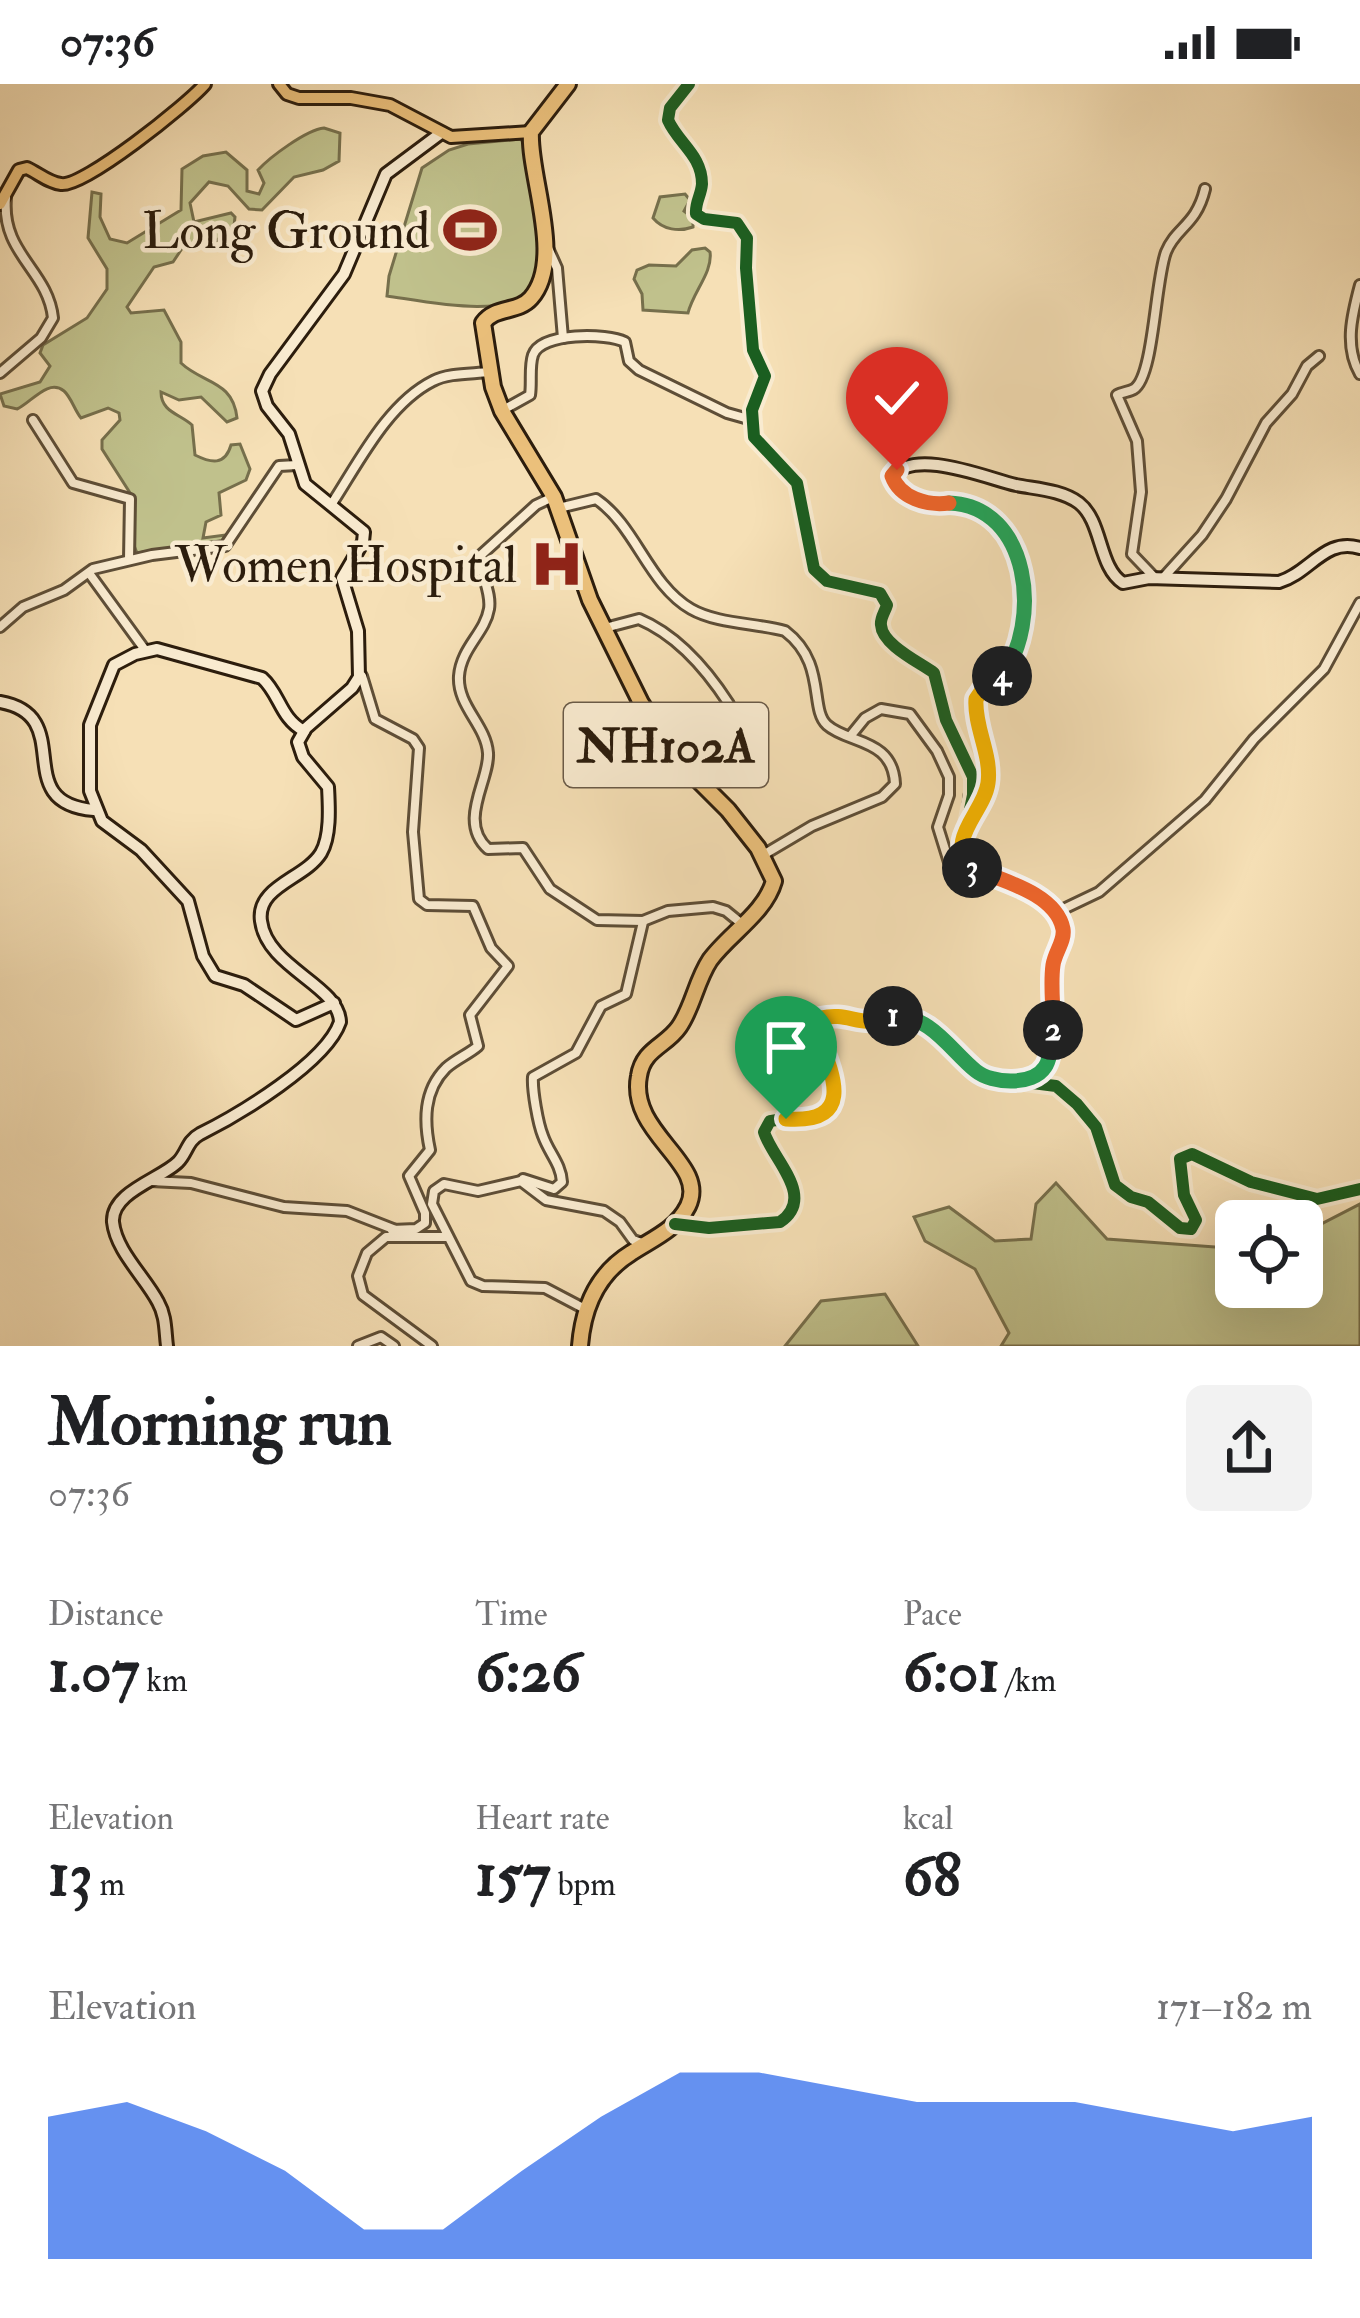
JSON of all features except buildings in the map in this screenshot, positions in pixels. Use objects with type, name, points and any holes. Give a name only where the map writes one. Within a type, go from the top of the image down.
[{"type":"highway","points":[[531,132],[568,84]]},
{"type":"highway","name":"NH102A","points":[[531,132],[544,242],[539,277],[529,301],[491,313],[483,323],[502,411],[557,502],[572,555],[604,629],[668,747],[728,810],[772,871],[772,890],[704,970],[678,1028],[654,1047],[639,1073],[645,1119],[689,1175],[693,1187],[675,1224]]},
{"type":"highway","points":[[580,1346],[586,1309],[609,1270],[675,1224]]},
{"type":"main road","points":[[3,200],[14,176],[27,168],[56,183],[76,182],[110,162],[206,84]]},
{"type":"main road","points":[[279,84],[287,94],[304,98],[351,98],[390,105],[441,133],[474,138],[531,132]]},
{"type":"street","points":[[295,84],[304,98]]},
{"type":"street","points":[[689,84],[670,108],[668,120],[688,145],[700,172],[696,214],[737,223],[747,238],[752,344],[765,376],[752,420],[760,446],[800,489],[811,561],[818,574],[827,581],[880,593],[887,605],[883,632],[909,659],[934,674],[946,720],[973,776],[963,851],[968,866],[1026,890],[1055,913],[1064,932],[1053,971],[1052,1034],[1046,1066],[1029,1080]]},
{"type":"street","points":[[392,1230],[416,1229],[425,1223],[409,1176],[430,1150],[424,1124],[429,1100],[446,1069],[478,1046],[470,1015],[508,966],[491,948],[472,906],[427,905],[419,899],[413,840],[419,748],[412,739],[374,719],[360,671],[358,631],[342,578],[364,532],[305,484],[289,434],[263,398],[265,383],[344,274],[386,174],[441,133]]},
{"type":"street","points":[[1159,578],[1132,554],[1141,492],[1137,441],[1117,394],[1137,387],[1141,380],[1167,251],[1192,222],[1205,189]]},
{"type":"street","points":[[0,373],[40,338],[53,318],[46,294],[7,230],[3,200]]},
{"type":"street","points":[[544,242],[557,268],[563,338]]},
{"type":"street","points":[[1360,285],[1351,323],[1351,352],[1360,374]]},
{"type":"street","points":[[502,411],[530,395],[535,351],[545,341],[614,336],[625,342],[629,361],[639,370],[727,413],[752,420]]},
{"type":"street","points":[[1159,578],[1210,524],[1266,423],[1292,394],[1307,365],[1319,356]]},
{"type":"street","points":[[330,507],[391,417],[421,389],[437,379],[490,372]]},
{"type":"street","points":[[33,420],[73,483],[130,499],[129,560]]},
{"type":"street","points":[[0,627],[23,607],[64,590],[88,573],[129,560],[225,546],[279,466],[296,465]]},
{"type":"street","points":[[965,827],[988,784],[976,699],[1007,670],[1018,645],[1024,613],[1020,566],[1011,541],[982,513],[956,502],[926,504],[894,484],[894,473],[910,466],[970,469],[1069,498],[1085,511],[1119,582],[1159,578],[1279,582],[1331,548],[1349,544],[1360,548]]},
{"type":"street","points":[[742,925],[726,911],[713,908],[668,911],[643,921],[608,922],[585,915],[542,881],[523,848],[488,848],[478,837],[476,799],[488,748],[459,684],[464,654],[489,609],[481,555],[536,505],[585,499],[601,502],[657,575],[692,609],[785,632],[796,640],[812,666],[823,720],[829,728],[851,734],[892,767],[895,784],[882,797],[812,826],[763,855]]},
{"type":"street","points":[[88,573],[145,650]]},
{"type":"street","points":[[1055,913],[1099,892],[1205,800],[1254,739],[1330,662],[1360,603]]},
{"type":"street","points":[[604,629],[639,619],[657,628],[701,666],[729,704]]},
{"type":"street","points":[[304,731],[288,721],[262,678],[157,649],[145,650],[113,665],[90,724],[87,776],[94,810],[141,850],[188,902],[203,956],[215,976],[244,985],[296,1020],[334,1003]]},
{"type":"street","points":[[167,1346],[160,1305],[113,1225],[116,1208],[146,1181],[176,1164],[198,1135],[219,1128],[315,1060],[337,1030],[340,1015],[334,1003],[275,952],[261,922],[264,898],[314,861],[324,845],[328,787],[303,758],[298,742],[352,688],[360,671]]},
{"type":"street","points":[[0,702],[25,709],[38,721],[44,766],[56,796],[72,806],[94,810]]},
{"type":"street","points":[[851,734],[881,709],[910,714],[949,777],[950,795],[938,827],[952,872],[964,879],[1026,890]]},
{"type":"street","points":[[586,1309],[545,1288],[477,1284],[464,1269],[432,1197],[439,1186],[452,1184],[478,1191],[516,1180],[554,1189],[562,1182],[542,1135],[533,1077],[576,1053],[601,1006],[626,994],[643,921]]},
{"type":"street","points":[[675,1224],[709,1228],[780,1222],[788,1217],[794,1199],[792,1184],[764,1132],[777,1119],[811,1120],[834,1098],[835,1077],[816,1031],[821,1018],[831,1016],[875,1024],[903,1016],[938,1033],[985,1077],[1047,1082],[1065,1091],[1096,1127],[1115,1185],[1148,1202],[1180,1228],[1191,1229],[1196,1220],[1181,1182],[1180,1159],[1185,1155],[1197,1156],[1251,1182],[1317,1199],[1360,1189]]},
{"type":"street","points":[[516,1180],[554,1203],[604,1211],[633,1240],[646,1244]]},
{"type":"street","points":[[146,1181],[182,1181],[276,1206],[346,1211],[411,1236]]},
{"type":"street","points":[[426,1234],[437,1215]]},
{"type":"street","points":[[432,1346],[368,1300],[358,1286],[361,1263],[372,1245],[386,1237],[450,1237]]},
{"type":"street","points":[[358,1346],[381,1337],[394,1346]]},
{"type":"green space","points":[[324,128],[340,133],[339,161],[294,177],[262,210],[249,209],[228,186],[209,182],[190,203],[194,222],[231,213],[234,226],[216,241],[183,247],[173,262],[154,267],[127,307],[131,313],[164,310],[181,342],[181,363],[230,396],[237,418],[227,422],[201,397],[179,400],[161,392],[168,408],[192,425],[195,455],[217,461],[231,445],[240,444],[250,469],[246,480],[219,493],[221,515],[206,522],[203,538],[225,535],[222,541],[137,553],[132,496],[102,449],[102,440],[120,420],[119,413],[108,408],[81,418],[66,394],[52,387],[17,409],[4,406],[0,394],[40,382],[50,366],[40,353],[43,345],[87,318],[107,289],[107,269],[88,238],[92,192],[101,194],[100,217],[110,239],[127,243],[181,210],[182,169],[203,156],[226,152],[247,170],[247,191],[259,194],[264,183],[258,170],[298,139]]},
{"type":"green space","points":[[521,139],[537,195],[538,260],[532,287],[522,298],[486,306],[387,296],[422,168],[468,144]]},
{"type":"green space","points":[[685,194],[690,200],[684,211],[693,218],[693,227],[672,229],[653,218],[660,197]]},
{"type":"green space","points":[[692,250],[710,252],[709,267],[688,313],[643,310],[634,279],[637,270],[649,265],[676,266]]},
{"type":"green space","points":[[1056,1183],[1107,1239],[1215,1247],[1215,1308],[1323,1308],[1323,1223],[1360,1204],[1360,1346],[1001,1346],[1009,1333],[975,1269],[925,1241],[914,1217],[949,1207],[995,1241],[1031,1239],[1036,1204]]},
{"type":"green space","points":[[885,1294],[918,1346],[785,1346],[821,1301]]},
{"type":"cycle path","points":[[689,84],[670,108],[668,120],[701,174],[696,214],[737,223],[747,238],[753,350],[765,376],[752,410],[754,437],[797,483],[814,569],[827,581],[880,593],[887,605],[881,620],[883,632],[934,673],[946,720],[973,777],[963,843],[968,866],[1026,890]]},
{"type":"cycle path","points":[[675,1224],[709,1228],[780,1222],[790,1212],[793,1190],[764,1132],[770,1121],[808,1120],[831,1106],[834,1081],[816,1031],[821,1019],[831,1016],[876,1024],[903,1016],[938,1033],[985,1077],[1056,1086],[1096,1127],[1115,1185],[1148,1202],[1180,1228],[1191,1229],[1196,1220],[1184,1195],[1180,1159],[1192,1154],[1251,1182],[1317,1199],[1360,1189]]},
{"type":"place","name":"Long Ground","points":[[470,230]]},
{"type":"place","name":"Women Hospital","points":[[557,564]]},
{"type":"route","points":[[786,1119],[811,1120],[834,1098],[835,1077],[816,1031],[821,1018],[875,1024],[903,1016],[938,1033],[978,1073],[1001,1080],[1029,1080],[1041,1071],[1052,1034],[1053,971],[1063,940],[1061,923],[1026,890],[968,866],[963,851],[965,827],[988,784],[976,699],[1007,670],[1018,645],[1024,613],[1020,566],[1011,541],[994,522],[963,504],[920,501],[894,484],[892,476],[897,470]]}]
